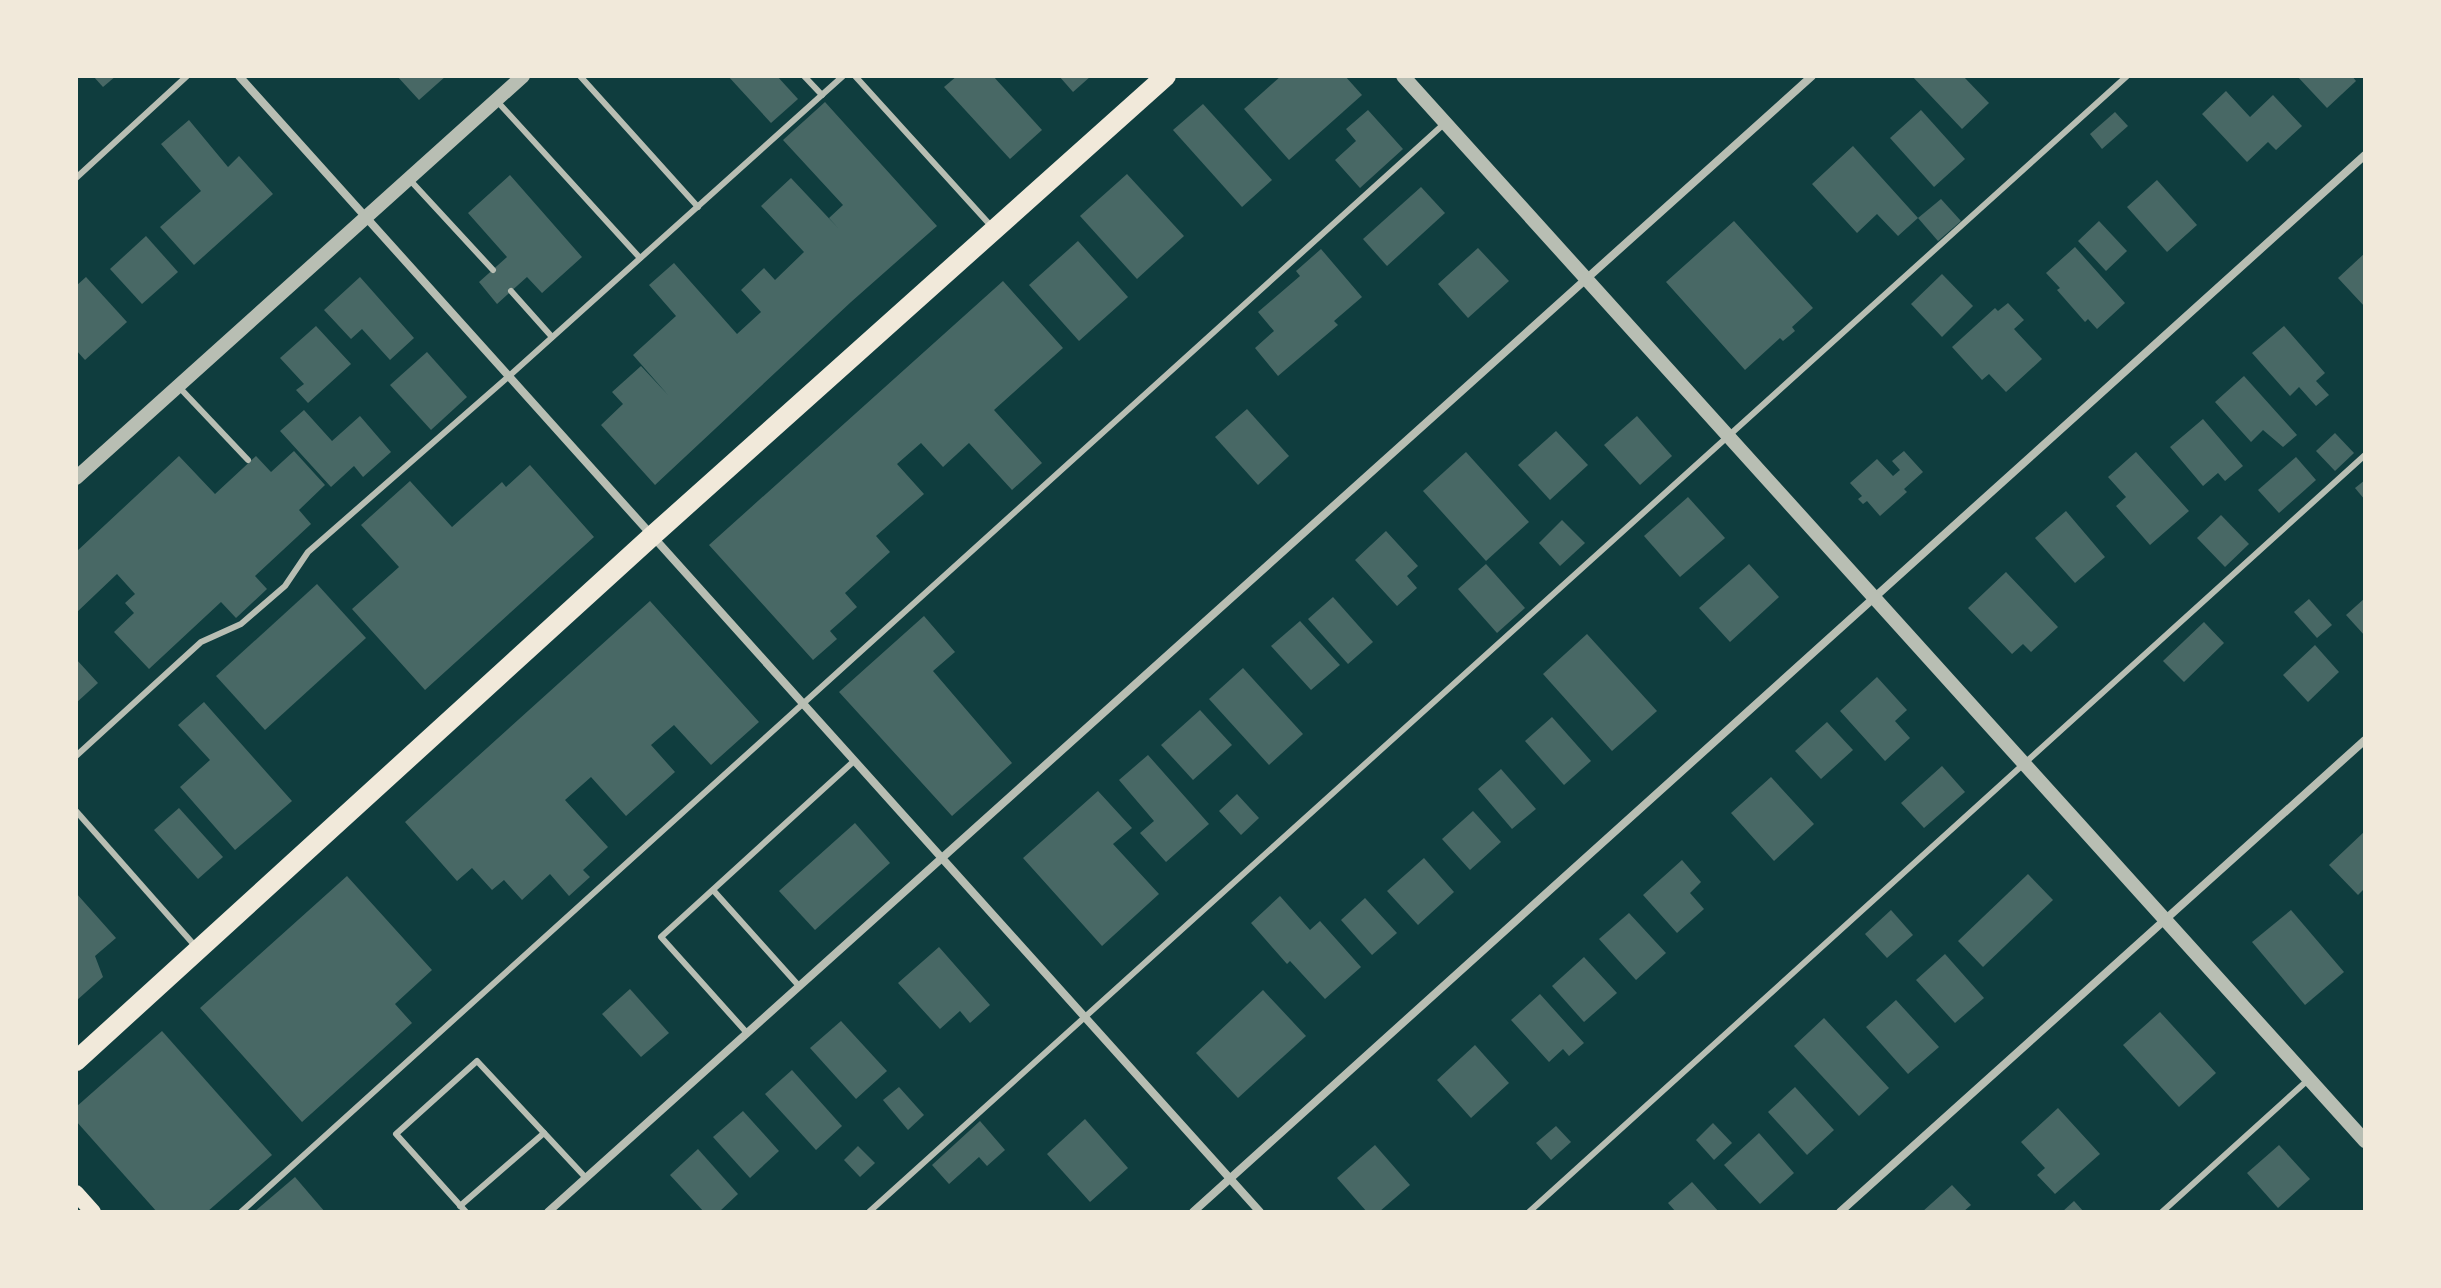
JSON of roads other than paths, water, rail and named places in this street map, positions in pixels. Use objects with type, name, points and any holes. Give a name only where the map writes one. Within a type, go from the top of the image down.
[{"type":"main road","points":[[76,1061],[651,537],[1166,76]]},
{"type":"main road","points":[[76,1193],[93,1212]]},
{"type":"street","points":[[239,76],[1260,1212]]},
{"type":"street","points":[[76,478],[523,76]]},
{"type":"street","points":[[1403,76],[2365,1141]]},
{"type":"street","points":[[548,1212],[1812,76]]},
{"type":"street","points":[[1193,1212],[2365,155]]},
{"type":"street","points":[[1840,1212],[2365,740]]},
{"type":"lane","points":[[76,178],[187,76]]},
{"type":"lane","points":[[580,76],[698,207]]},
{"type":"lane","points":[[804,76],[822,95]]},
{"type":"lane","points":[[76,756],[201,642],[241,624],[285,586],[308,552],[843,76]]},
{"type":"lane","points":[[855,76],[994,230]]},
{"type":"lane","points":[[869,1212],[2127,76]]},
{"type":"lane","points":[[496,100],[640,258]]},
{"type":"lane","points":[[241,1212],[1445,123]]},
{"type":"lane","points":[[409,179],[493,270]]},
{"type":"lane","points":[[511,291],[552,337]]},
{"type":"lane","points":[[178,386],[248,460]]},
{"type":"lane","points":[[1529,1212],[2365,455]]},
{"type":"lane","points":[[747,1033],[661,937],[854,761]]},
{"type":"lane","points":[[76,811],[199,950]]},
{"type":"lane","points":[[713,890],[799,986]]},
{"type":"lane","points":[[544,1133],[463,1209],[396,1134],[477,1061],[586,1178]]},
{"type":"lane","points":[[2162,1212],[2309,1079]]}]
